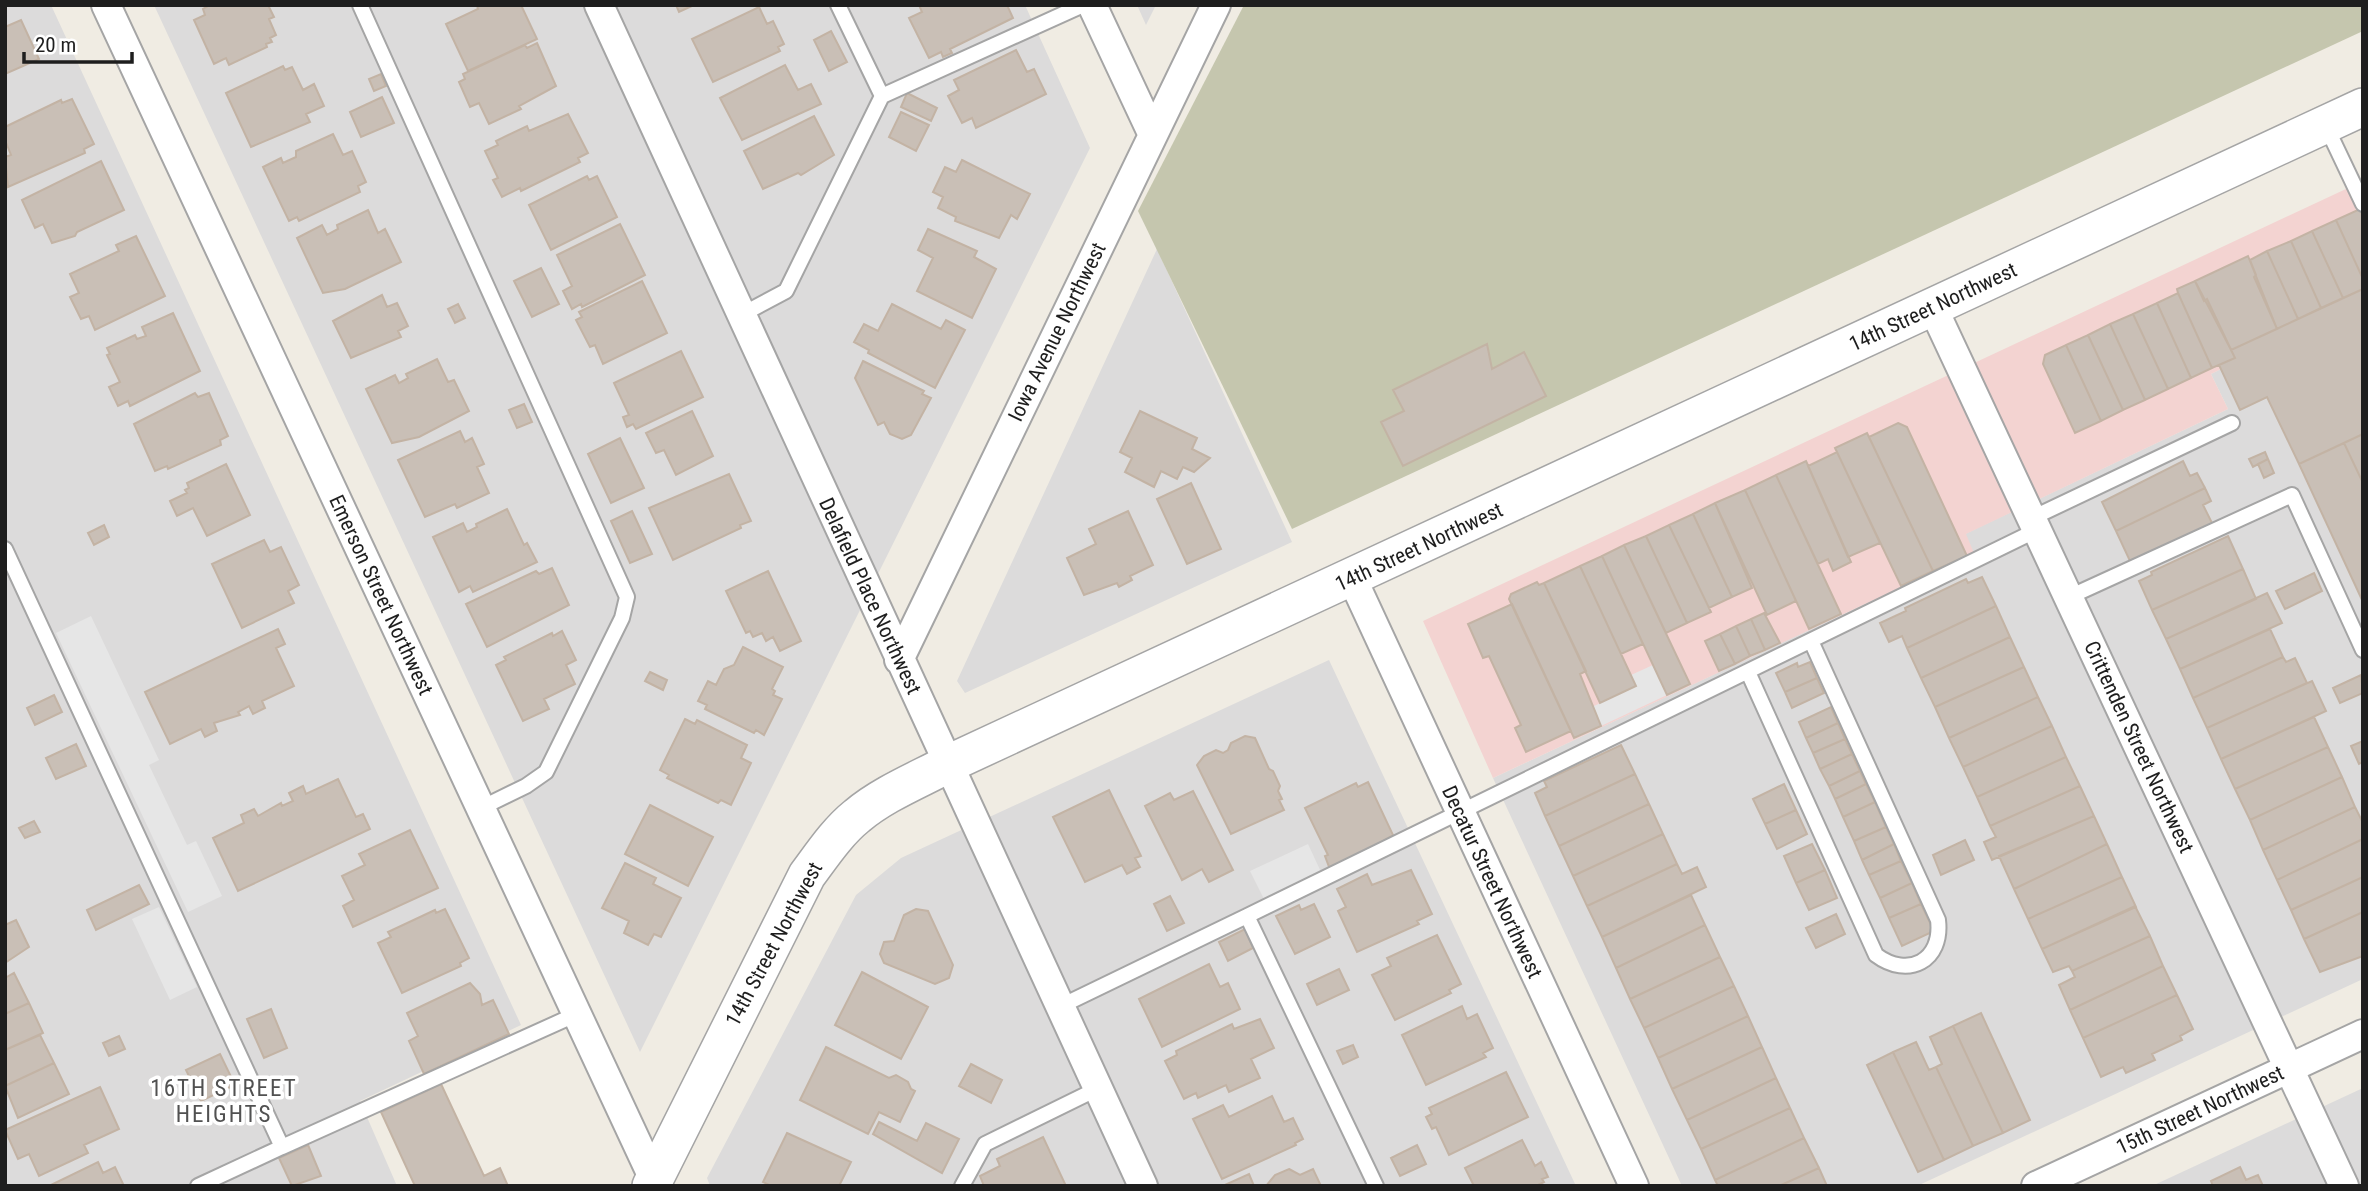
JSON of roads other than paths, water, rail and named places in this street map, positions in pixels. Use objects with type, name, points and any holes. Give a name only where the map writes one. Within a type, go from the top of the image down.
[{"type":"street","name":"Emerson Street Northwest","points":[[106,5],[481,808],[651,1184]]},
{"type":"street","name":"Delafield Place Northwest","points":[[599,5],[1143,1186]]},
{"type":"street","points":[[1091,5],[1152,133]]},
{"type":"street","name":"Iowa Avenue Northwest","points":[[899,660],[1216,5]]},
{"type":"street","name":"14th Street Northwest","points":[[651,1184],[807,875],[830,844],[857,816],[948,764],[2363,107]]},
{"type":"street","name":"Crittenden Street Northwest","points":[[1933,308],[2344,1186]]},
{"type":"street","name":"Decatur Street Northwest","points":[[1352,578],[1634,1186]]},
{"type":"street","name":"15th Street Northwest","points":[[2036,1186],[2363,1034]]},
{"type":"lane","points":[[360,5],[627,597],[622,618],[547,772],[526,786],[481,808]]},
{"type":"lane","points":[[838,5],[882,96]]},
{"type":"lane","points":[[741,315],[786,292],[882,96],[1083,5]]},
{"type":"lane","points":[[2326,124],[2363,204]]},
{"type":"lane","points":[[1060,1006],[1460,814],[1811,641],[2232,423]]},
{"type":"lane","points":[[2069,597],[2292,495],[2363,650]]},
{"type":"lane","points":[[5,549],[282,1147]]},
{"type":"lane","points":[[1748,672],[1876,955],[1889,965],[1905,967],[1922,961],[1936,950],[1940,938],[1938,920],[1811,641]]},
{"type":"lane","points":[[1247,916],[1376,1186]]},
{"type":"lane","points":[[198,1186],[576,1014]]},
{"type":"lane","points":[[962,1186],[985,1144],[1099,1088]]},
{"type":"district","name":"16TH STREET HEIGHTS","points":[[224,1101]]}]
